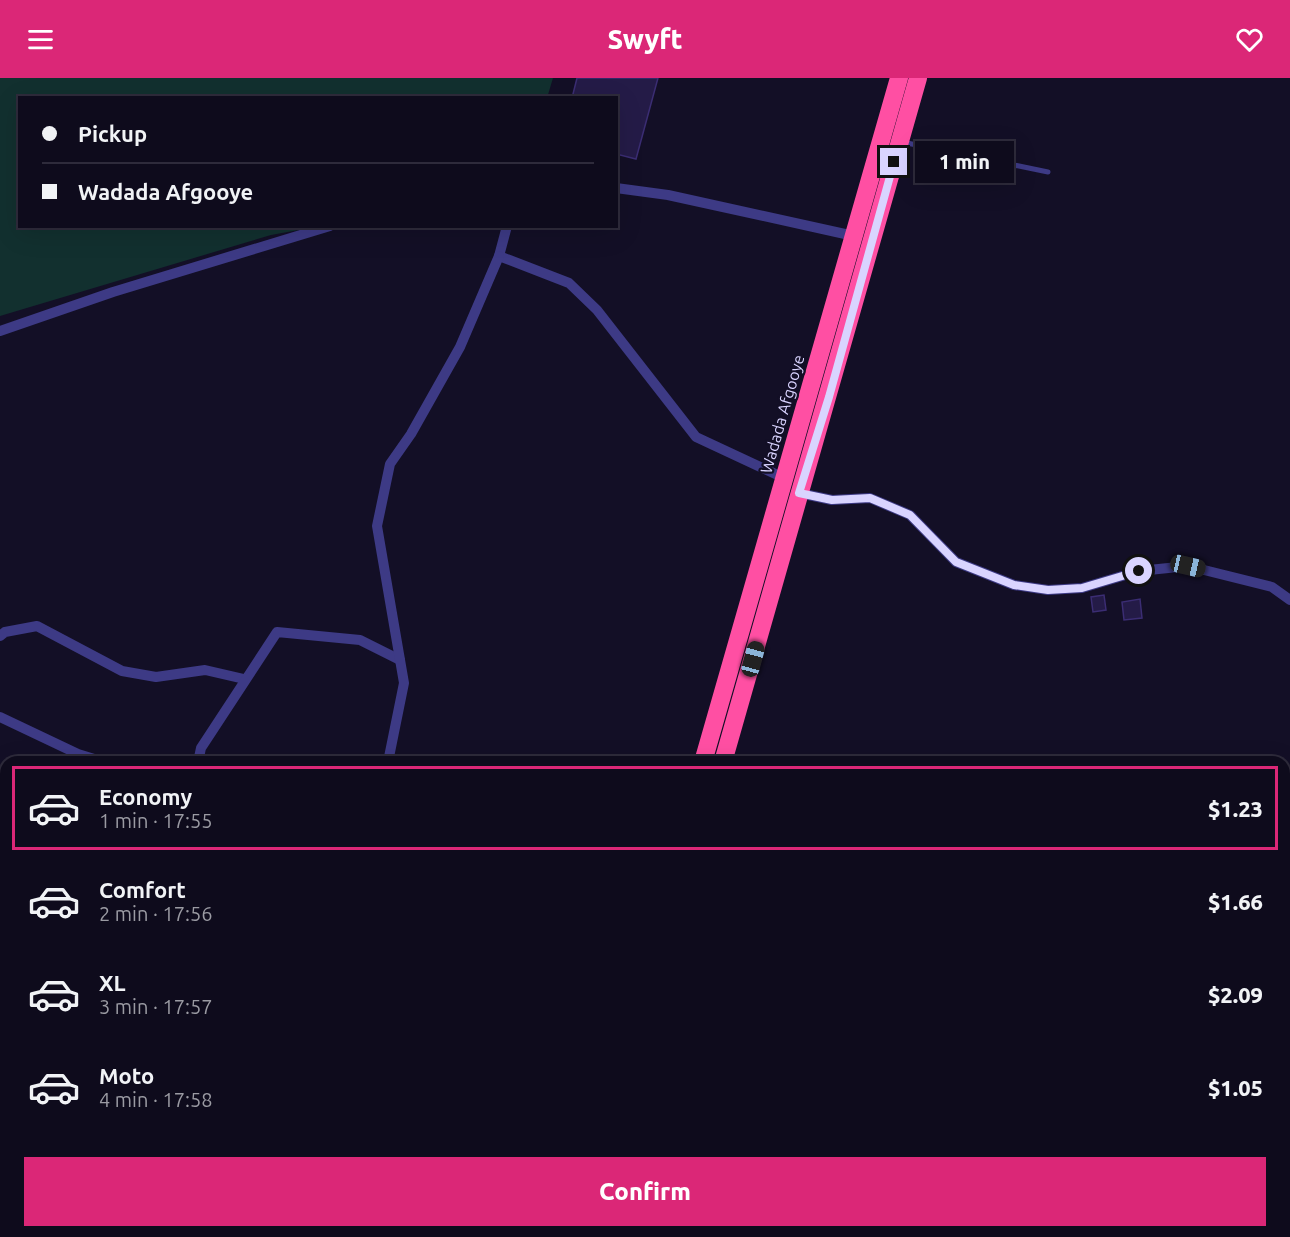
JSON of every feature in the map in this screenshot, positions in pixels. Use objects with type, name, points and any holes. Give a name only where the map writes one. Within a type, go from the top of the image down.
[{"type":"highway","name":"Wadada Afgooye","points":[[705,756],[900,78]]},
{"type":"highway","points":[[725,756],[918,78]]},
{"type":"street","points":[[618,188],[668,195],[854,236]]},
{"type":"street","points":[[0,331],[113,292],[323,228]]},
{"type":"street","points":[[389,756],[404,683],[377,526],[390,464],[411,434],[460,347],[499,256],[506,228]]},
{"type":"street","points":[[499,256],[569,283],[597,310],[696,437],[784,478]]},
{"type":"street","points":[[799,493],[832,500],[870,498],[910,515],[956,562],[1014,585],[1048,590],[1082,588],[1139,571],[1188,566],[1272,587],[1290,600]]},
{"type":"street","points":[[0,636],[5,632],[37,626],[122,671],[156,677],[204,670],[244,679]]},
{"type":"street","points":[[199,756],[201,748],[244,679],[277,632],[360,640],[400,660]]},
{"type":"street","points":[[0,717],[84,756]]},
{"type":"lane","points":[[900,141],[1048,172]]},
{"type":"green space","points":[[0,78],[553,78],[548,96],[18,96],[18,228],[310,228],[271,235],[0,316]]},
{"type":"building","points":[[577,78],[658,78],[636,159],[618,154],[618,96],[572,96]]},
{"type":"building","points":[[1104,595],[1106,610],[1093,612],[1091,597]]},
{"type":"building","points":[[1140,599],[1142,618],[1124,620],[1122,602]]},
{"type":"route","points":[[894,162],[829,397],[799,493],[832,500],[870,498],[910,515],[956,562],[1014,585],[1048,590],[1082,588],[1139,571]]}]
